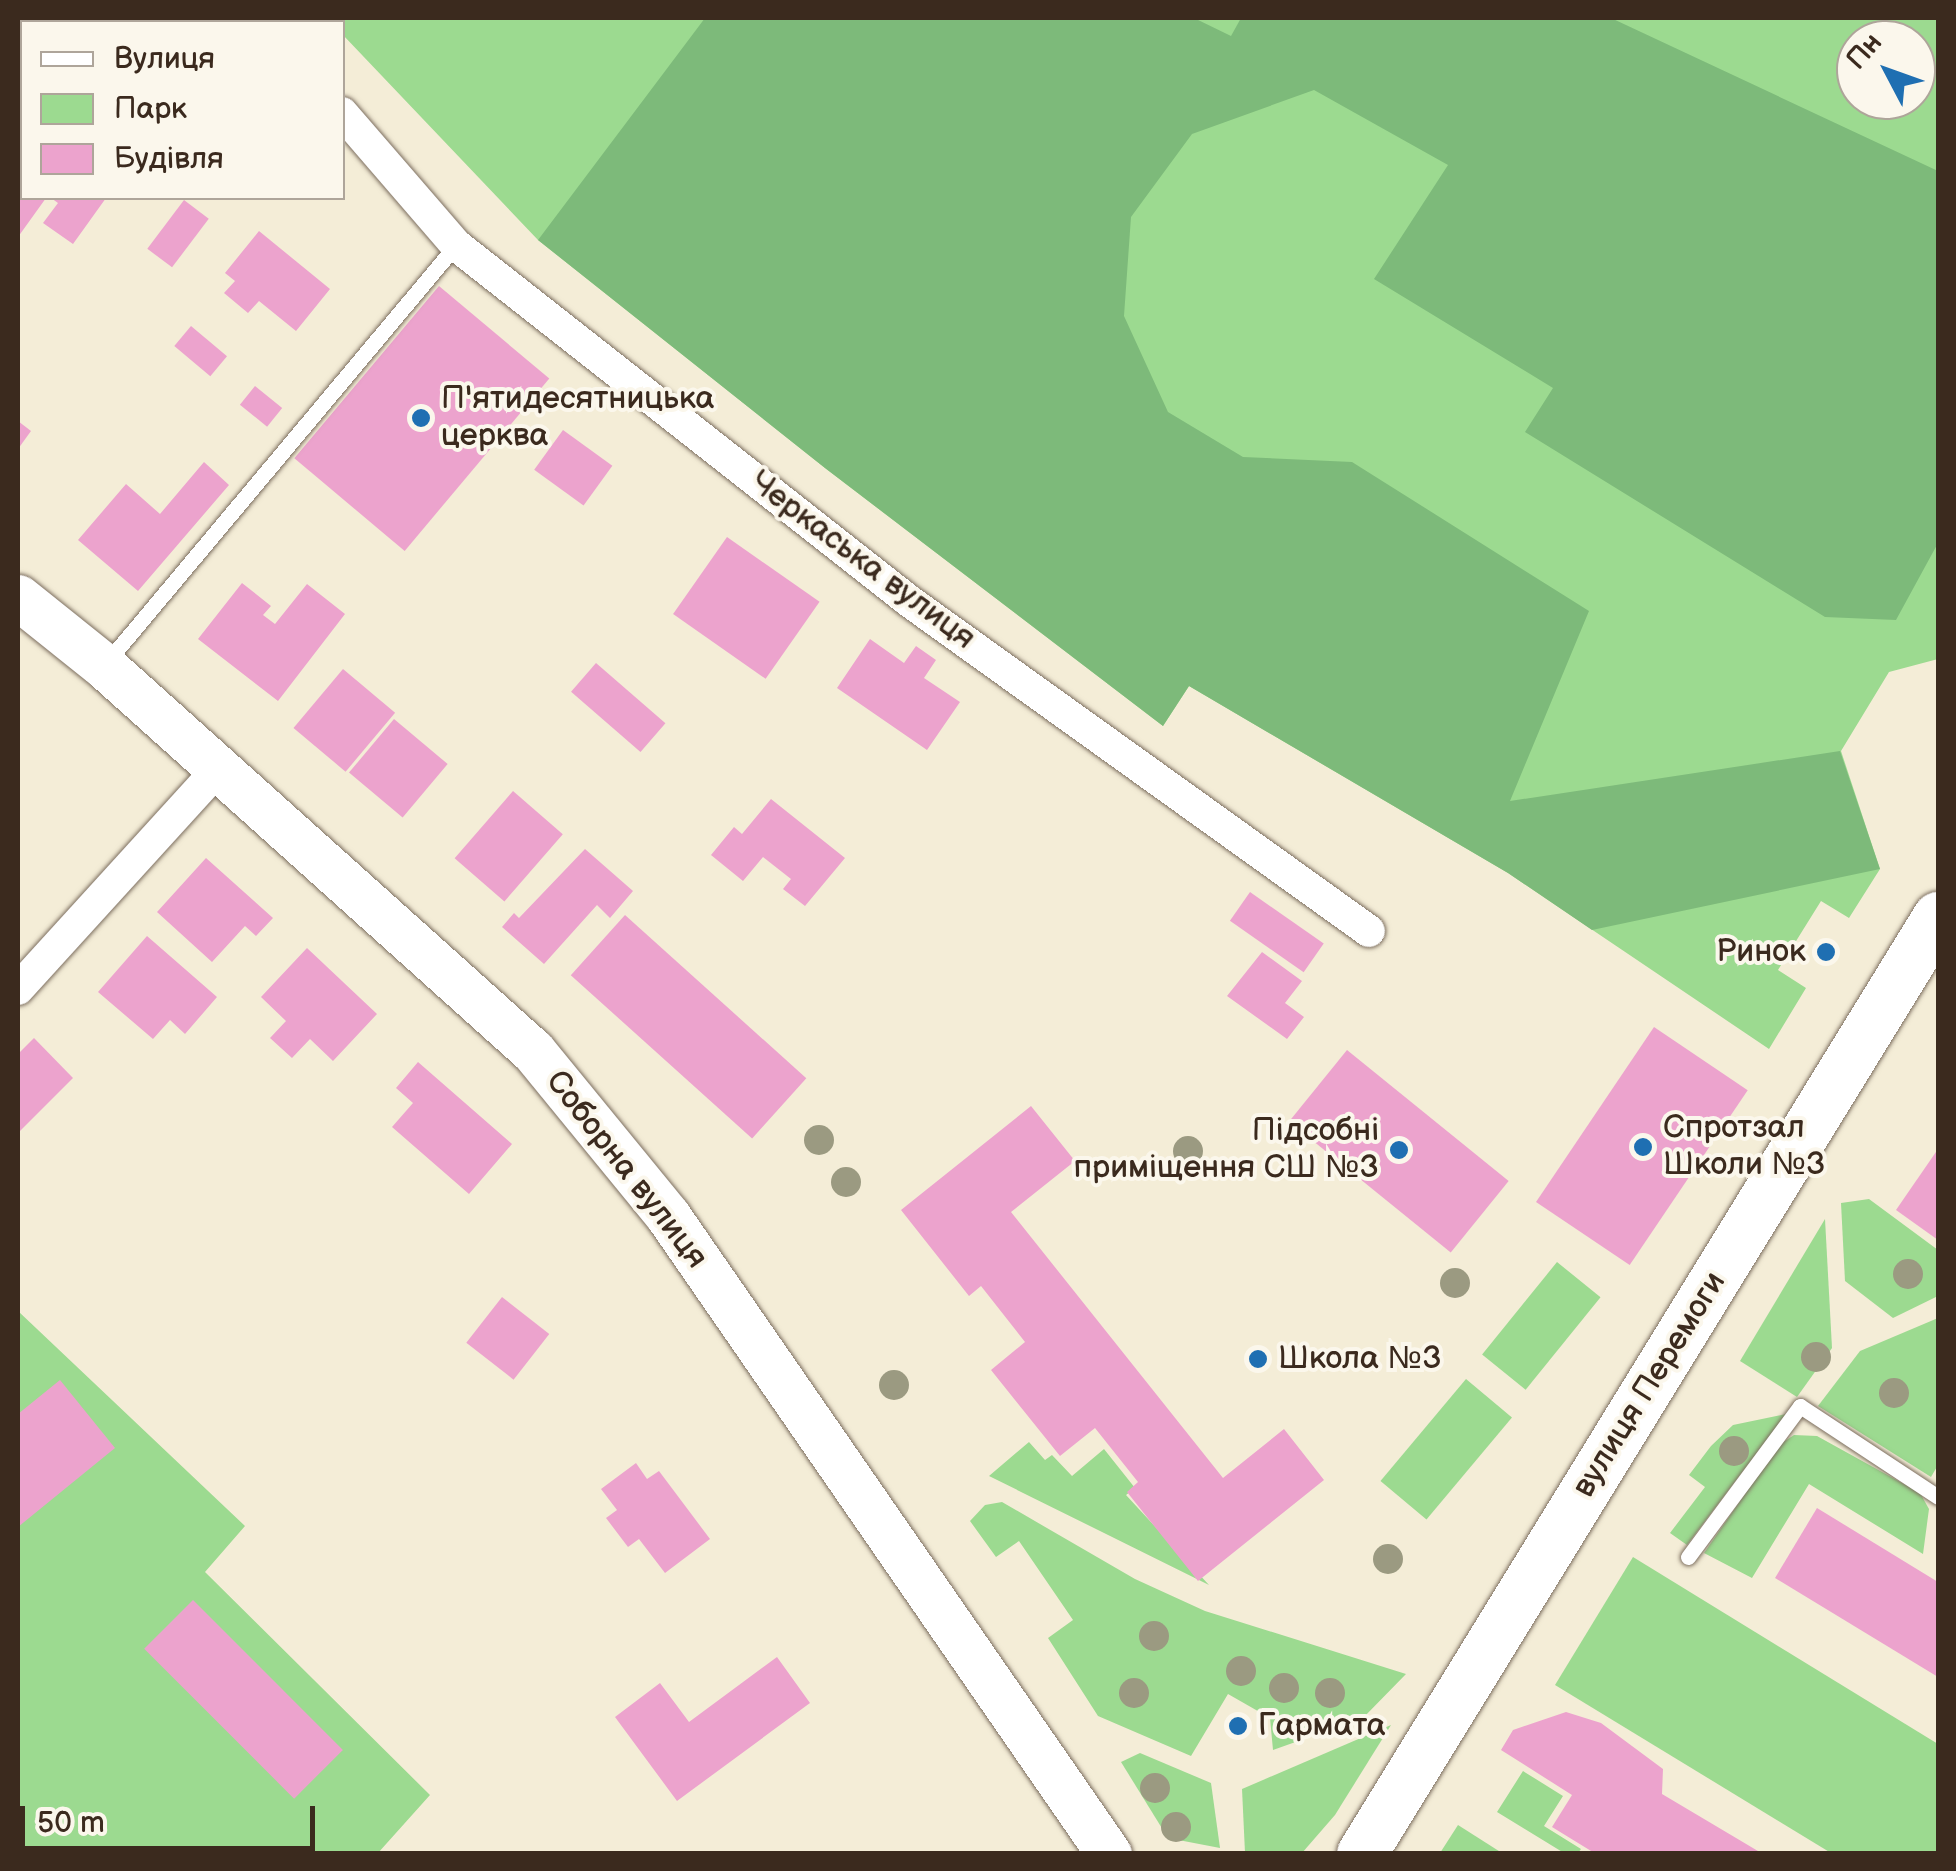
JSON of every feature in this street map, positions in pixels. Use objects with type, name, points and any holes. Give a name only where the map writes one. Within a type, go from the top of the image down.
[{"type":"main road","name":"Соборна вулиця","points":[[18,598],[104,666],[533,1052],[668,1216],[1109,1854]]},
{"type":"main road","name":"вулиця Перемоги","points":[[1362,1854],[1938,917]]},
{"type":"street","name":"Черкаська вулиця","points":[[345,116],[456,244],[909,601],[1370,931]]},
{"type":"street","points":[[18,989],[219,768]]},
{"type":"lane","points":[[104,666],[456,244]]},
{"type":"lane","points":[[1688,1557],[1800,1406],[1938,1496]]},
{"type":"green space","points":[[326,18],[1938,18],[1938,659],[1889,672],[1841,751],[1880,869],[1849,918],[1821,901],[1778,970],[1806,988],[1769,1049],[1508,873],[1189,686],[1163,726],[825,468],[538,240],[345,37],[345,20]]},
{"type":"green space","points":[[705,18],[1194,18],[1231,36],[1241,18],[1611,18],[1938,171],[1938,543],[1896,620],[1825,617],[1525,432],[1553,388],[1374,279],[1448,165],[1314,90],[1192,134],[1131,217],[1124,316],[1168,412],[1243,457],[1352,462],[1589,611],[1510,801],[1840,751],[1880,869],[1592,930],[1508,873],[1189,686],[1163,726],[825,468],[538,240]]},
{"type":"green space","points":[[1869,1199],[1938,1250],[1938,1296],[1893,1318],[1845,1281],[1841,1203]]},
{"type":"green space","points":[[1825,1219],[1832,1348],[1797,1397],[1740,1361]]},
{"type":"green space","points":[[1557,1262],[1601,1297],[1526,1390],[1482,1354]]},
{"type":"green space","points":[[18,1311],[245,1526],[205,1572],[430,1795],[378,1853],[18,1853]]},
{"type":"green space","points":[[1938,1318],[1938,1465],[1931,1477],[1818,1406],[1860,1351]]},
{"type":"green space","points":[[1466,1379],[1512,1418],[1426,1519],[1381,1481]]},
{"type":"green space","points":[[1786,1414],[1687,1545],[1670,1533],[1705,1487],[1689,1475],[1711,1446],[1733,1425]]},
{"type":"green space","points":[[1794,1435],[1817,1436],[1920,1493],[1929,1509],[1923,1554],[1809,1484],[1752,1578],[1704,1553],[1779,1445]]},
{"type":"green space","points":[[1029,1442],[1045,1460],[1052,1455],[1072,1476],[1104,1449],[1135,1488],[1126,1495],[1209,1585],[989,1476]]},
{"type":"green space","points":[[1002,1502],[1135,1579],[1205,1611],[1406,1674],[1363,1718],[1273,1750],[1270,1718],[1228,1694],[1191,1756],[1098,1716],[1048,1638],[1073,1620],[1019,1541],[996,1557],[970,1521],[985,1505]]},
{"type":"green space","points":[[1633,1557],[1938,1744],[1938,1853],[1831,1853],[1555,1685]]},
{"type":"green space","points":[[1391,1725],[1335,1815],[1302,1853],[1245,1853],[1242,1789]]},
{"type":"green space","points":[[1140,1753],[1211,1783],[1220,1848],[1168,1838],[1121,1762]]},
{"type":"green space","points":[[1523,1771],[1563,1796],[1544,1826],[1581,1849],[1578,1853],[1564,1853],[1497,1812]]},
{"type":"green space","points":[[1458,1825],[1502,1853],[1440,1853]]},
{"type":"building","points":[[20,144],[20,200],[45,200],[18,237]]},
{"type":"building","points":[[54,200],[105,200],[73,244],[43,223],[58,203]]},
{"type":"building","points":[[184,200],[209,219],[172,267],[147,249]]},
{"type":"building","points":[[259,231],[330,289],[296,331],[259,301],[248,313],[224,293],[235,281],[225,273]]},
{"type":"building","name":"П'ятидесятницька церква","points":[[439,286],[549,379],[405,551],[294,458]]},
{"type":"building","points":[[191,326],[227,356],[210,376],[174,346]]},
{"type":"building","points":[[255,386],[282,408],[267,427],[240,405]]},
{"type":"building","points":[[18,421],[31,431],[18,449]]},
{"type":"building","points":[[563,430],[612,466],[584,505],[534,470]]},
{"type":"building","points":[[204,462],[229,485],[138,591],[78,540],[126,484],[160,514]]},
{"type":"building","points":[[727,537],[820,602],[766,679],[673,614]]},
{"type":"building","points":[[242,583],[271,606],[263,615],[275,624],[307,584],[345,614],[278,701],[198,639]]},
{"type":"building","points":[[870,639],[904,663],[916,646],[936,660],[924,678],[960,702],[927,750],[837,688]]},
{"type":"building","points":[[596,663],[665,723],[641,752],[571,692]]},
{"type":"building","points":[[343,669],[395,713],[346,772],[294,728]]},
{"type":"building","points":[[394,719],[448,764],[403,818],[349,773]]},
{"type":"building","points":[[513,791],[563,834],[504,901],[455,858]]},
{"type":"building","points":[[771,799],[845,858],[805,906],[783,889],[791,879],[763,857],[743,881],[711,855],[734,827],[742,834]]},
{"type":"building","points":[[585,849],[633,891],[610,918],[597,905],[544,964],[502,927],[514,913],[519,918]]},
{"type":"building","points":[[206,858],[273,918],[256,936],[245,926],[212,962],[157,912]]},
{"type":"building","points":[[1250,892],[1324,944],[1304,972],[1230,921]]},
{"type":"building","points":[[625,915],[806,1078],[752,1138],[571,975]]},
{"type":"building","points":[[147,936],[217,997],[185,1034],[170,1020],[153,1039],[98,992]]},
{"type":"building","points":[[307,948],[377,1014],[333,1061],[310,1039],[292,1058],[270,1038],[286,1021],[261,997]]},
{"type":"building","points":[[1262,952],[1302,981],[1285,1003],[1304,1017],[1287,1039],[1227,996]]},
{"type":"building","name":"Спротзал Школи №3","points":[[1654,1027],[1748,1090],[1630,1265],[1536,1202]]},
{"type":"building","points":[[34,1038],[73,1078],[20,1131],[18,1054]]},
{"type":"building","name":"Підсобні приміщення СШ №3","points":[[1347,1050],[1509,1181],[1451,1252],[1289,1121]]},
{"type":"building","points":[[418,1062],[512,1144],[469,1194],[392,1127],[413,1103],[396,1088]]},
{"type":"building","points":[[1031,1106],[1075,1161],[1011,1212],[1223,1478],[1284,1429],[1324,1480],[1198,1581],[1127,1492],[1138,1482],[1095,1428],[1060,1456],[991,1370],[1025,1342],[981,1286],[969,1296],[901,1210]]},
{"type":"building","points":[[1938,1149],[1938,1240],[1896,1210]]},
{"type":"building","points":[[502,1297],[549,1334],[514,1380],[466,1343]]},
{"type":"building","points":[[60,1380],[115,1448],[18,1527],[18,1414]]},
{"type":"building","points":[[636,1463],[647,1479],[659,1471],[710,1539],[665,1573],[639,1539],[628,1547],[606,1518],[617,1510],[601,1489]]},
{"type":"building","points":[[1817,1508],[1938,1582],[1938,1677],[1775,1578]]},
{"type":"building","points":[[193,1600],[343,1750],[294,1799],[144,1649]]},
{"type":"building","points":[[777,1657],[810,1703],[677,1801],[615,1717],[660,1683],[689,1722]]},
{"type":"building","points":[[1566,1712],[1601,1723],[1663,1769],[1662,1794],[1763,1854],[1596,1854],[1552,1827],[1572,1795],[1501,1750],[1513,1730]]},
{"type":"place","name":"П'ятидесятницька церква","points":[[421,418]]},
{"type":"place","name":"Ринок","points":[[1826,952]]},
{"type":"place","name":"Спротзал Школи №3","points":[[1643,1147]]},
{"type":"place","name":"Підсобні приміщення СШ №3","points":[[1399,1150]]},
{"type":"place","name":"Школа №3","points":[[1258,1359]]},
{"type":"place","name":"Гармата","points":[[1238,1726]]}]
